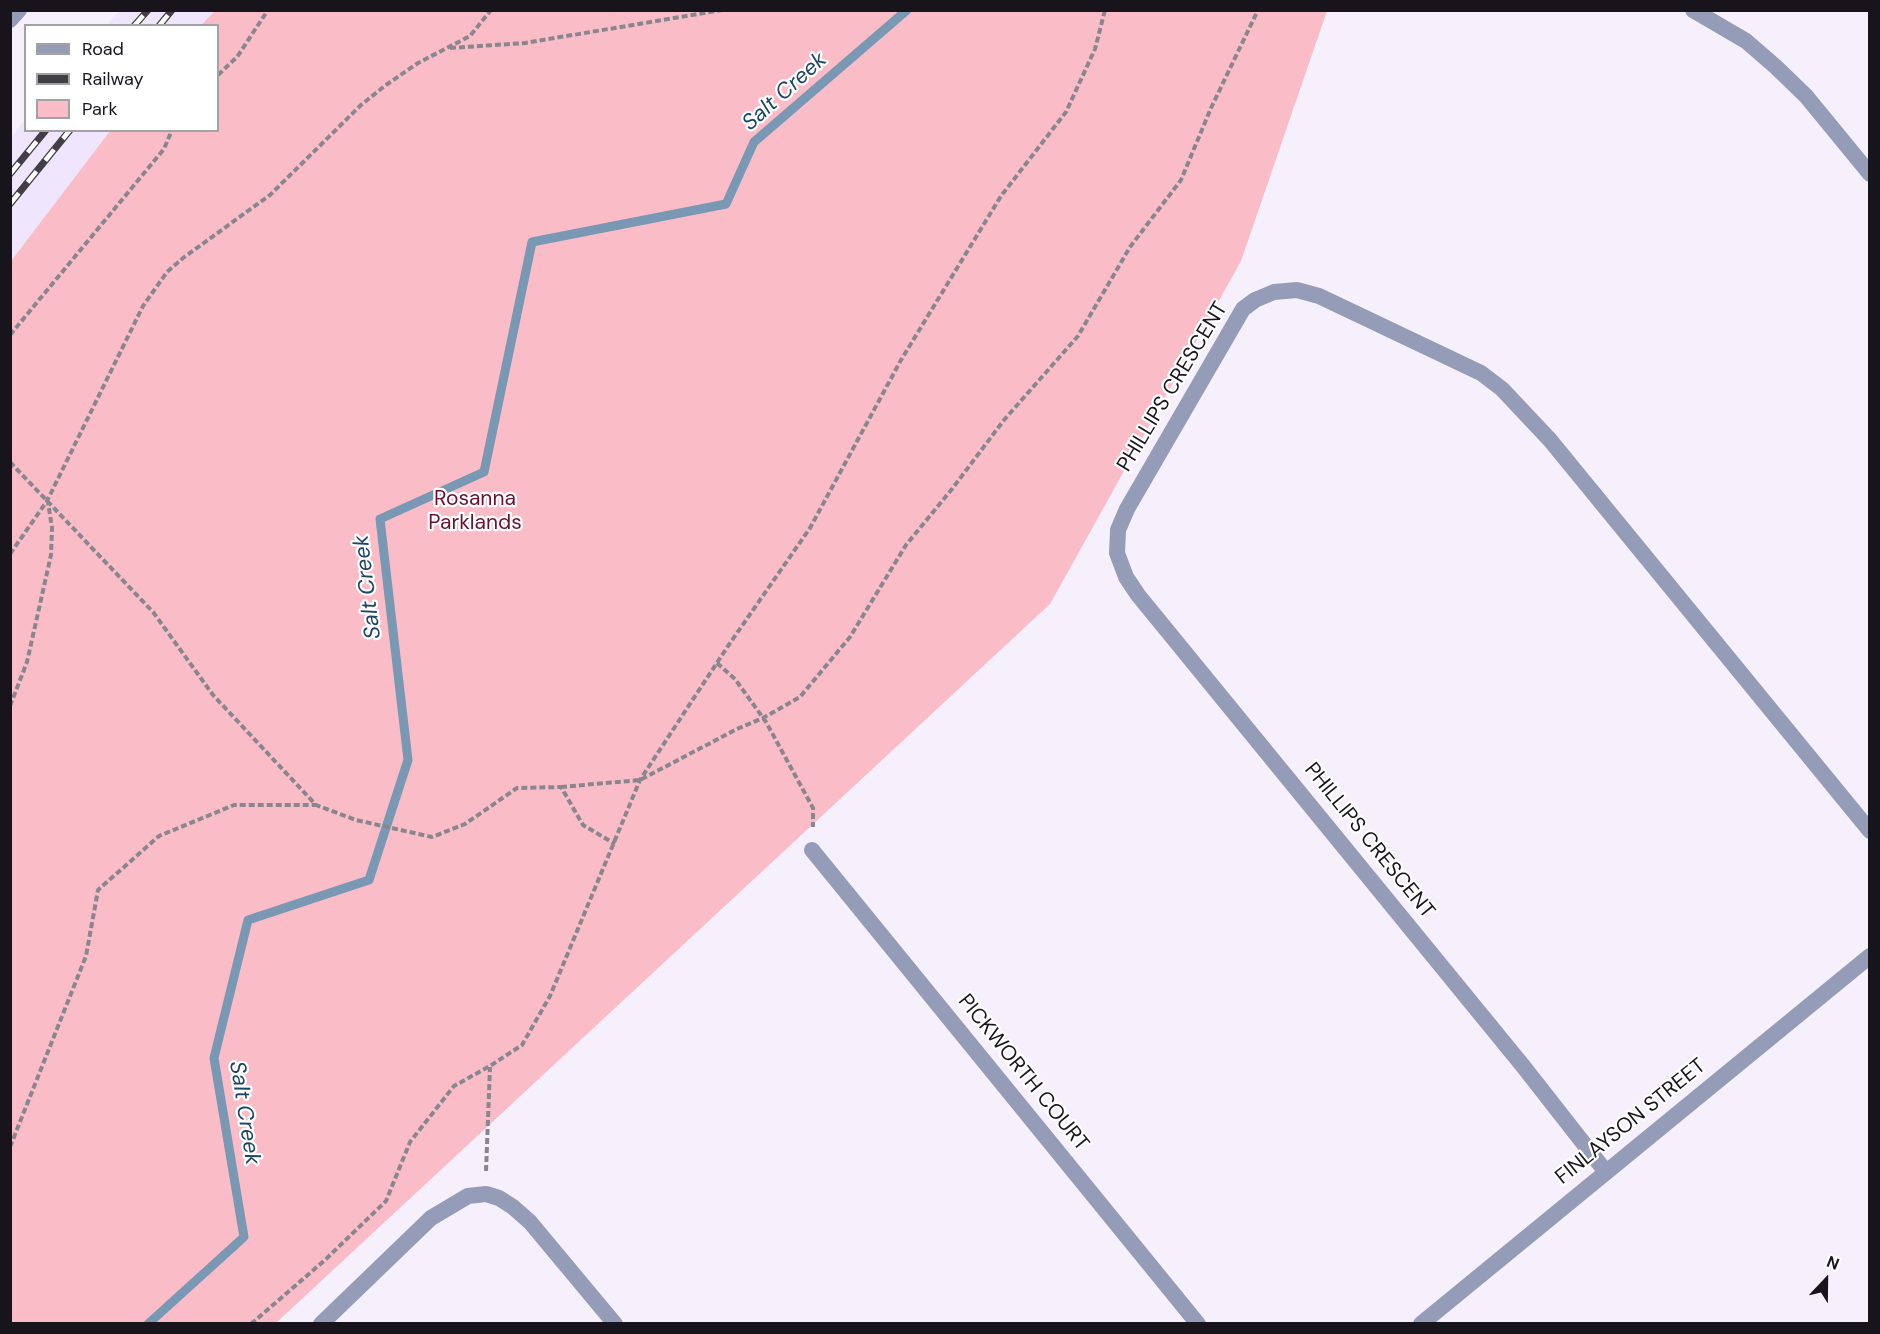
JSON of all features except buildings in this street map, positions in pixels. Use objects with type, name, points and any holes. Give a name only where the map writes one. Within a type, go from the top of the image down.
[{"type":"street","points":[[10,20],[19,10]]},
{"type":"street","points":[[1693,10],[1746,41],[1776,67],[1806,96],[1869,174]]},
{"type":"street","name":"PHILLIPS CRESCENT","points":[[1606,1172],[1523,1066],[1138,595],[1126,577],[1117,553],[1118,530],[1243,309],[1255,300],[1274,292],[1297,290],[1319,296],[1481,373],[1502,389],[1550,440],[1869,831]]},
{"type":"street","name":"PICKWORTH COURT","points":[[813,850],[1198,1323]]},
{"type":"street","name":"FINLAYSON STREET","points":[[1421,1323],[1869,956]]},
{"type":"street","points":[[321,1323],[431,1218],[468,1196],[486,1194],[499,1198],[530,1222],[615,1323]]},
{"type":"path","points":[[219,74],[237,57],[268,10]]},
{"type":"path","points":[[10,554],[47,501],[143,306],[167,272],[270,195],[361,105],[418,63],[470,36],[491,10]]},
{"type":"path","points":[[449,48],[525,43],[722,10]]},
{"type":"path","points":[[251,1323],[325,1260],[386,1201],[410,1142],[454,1086],[522,1045],[550,996],[640,780],[810,528],[901,360],[1001,196],[1066,112],[1095,49],[1105,10]]},
{"type":"path","points":[[10,1147],[86,956],[98,890],[159,836],[234,805],[316,805],[356,820],[432,837],[465,824],[518,788],[561,787],[640,780],[800,697],[850,637],[906,545],[1004,420],[1078,336],[1130,246],[1181,180],[1211,108],[1258,10]]},
{"type":"path","points":[[10,335],[164,149],[171,132]]},
{"type":"path","points":[[10,462],[153,612],[213,695],[316,805]]},
{"type":"path","points":[[10,706],[27,662],[51,555],[52,528],[47,501]]},
{"type":"path","points":[[717,663],[735,679],[763,718],[813,808],[813,850]]},
{"type":"path","points":[[561,787],[583,825],[615,844]]},
{"type":"path","points":[[486,1194],[490,1066]]},
{"type":"shaded area","points":[[119,11],[215,11],[202,24],[108,24]]},
{"type":"shaded area","points":[[24,121],[24,132],[109,132],[11,261],[10,139]]},
{"type":"green space","name":"Rosanna Parklands","points":[[215,11],[1327,11],[1241,261],[1050,604],[276,1323],[11,1323],[11,261],[109,132],[219,132],[219,24],[202,24]]},
{"type":"waterway","name":"Salt Creek","points":[[148,1324],[244,1237],[214,1058],[248,920],[369,880],[408,760],[380,519],[484,472],[532,242],[726,204],[754,142],[907,10]]},
{"type":"railway","points":[[136,24],[148,10]]},
{"type":"railway","points":[[161,24],[172,10]]},
{"type":"railway","points":[[10,174],[44,132]]},
{"type":"railway","points":[[10,204],[68,132]]}]
